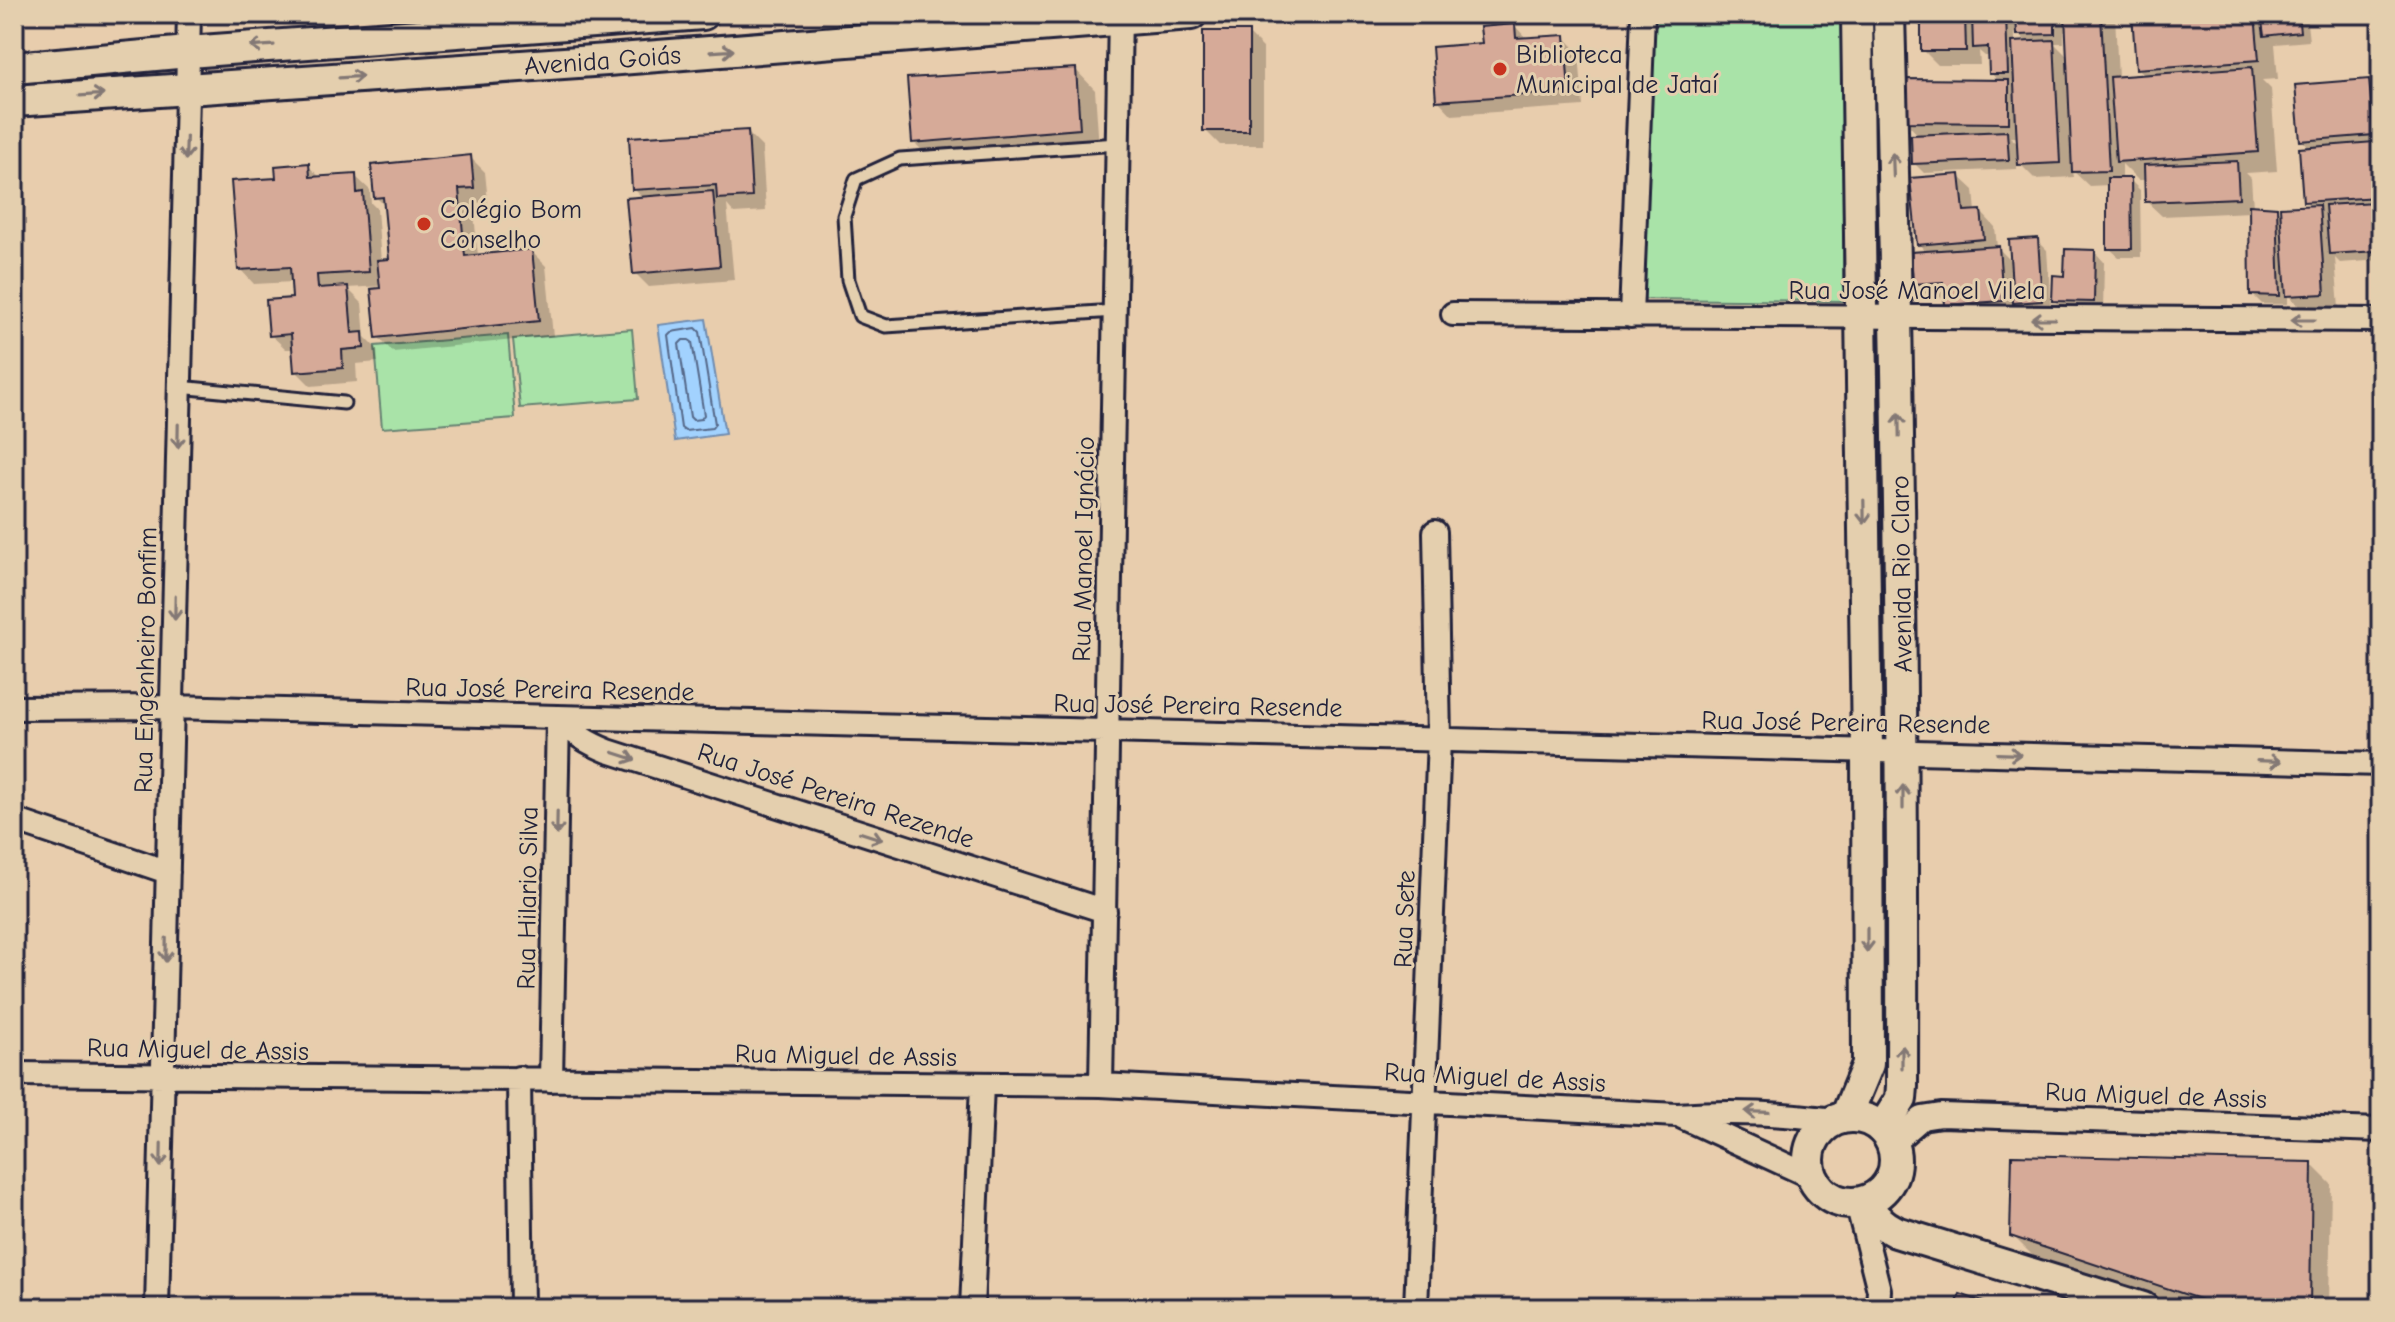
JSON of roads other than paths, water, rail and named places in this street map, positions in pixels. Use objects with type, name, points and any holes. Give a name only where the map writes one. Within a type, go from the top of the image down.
[{"type":"main road","name":"Avenida Goiás","points":[[14,68],[703,14]]},
{"type":"main road","name":"Avenida Goiás","points":[[14,101],[659,56],[1120,17],[1191,14]]},
{"type":"main road","name":"Avenida Rio Claro","points":[[1840,1118],[1868,1064],[1857,14]]},
{"type":"main road","name":"Avenida Rio Claro","points":[[1887,1137],[1901,1099],[1903,905],[1898,318],[1889,14]]},
{"type":"main road","points":[[1867,904],[1903,905]]},
{"type":"main road","points":[[1840,1118],[1868,1120],[1887,1137],[1895,1168],[1869,1198],[1839,1202],[1828,1197],[1812,1177],[1809,1151],[1814,1138],[1840,1118]]},
{"type":"main road","points":[[1869,1198],[1871,1214],[1896,1232],[2143,1308]]},
{"type":"street","name":"Rua Engenheiro Bonfim","points":[[157,1308],[189,14]]},
{"type":"street","points":[[1631,316],[1643,14]]},
{"type":"street","points":[[658,16],[659,56]]},
{"type":"street","name":"Rua Manoel Ignácio","points":[[1101,1085],[1120,17]]},
{"type":"street","name":"Rua José Manoel Vilela","points":[[1453,314],[2381,320]]},
{"type":"street","name":"Rua Sete","points":[[1416,1308],[1439,739],[1435,532]]},
{"type":"street","name":"Rua José Pereira Resende","points":[[14,708],[172,707],[2381,764]]},
{"type":"street","name":"Rua José Pereira Rezende","points":[[558,717],[585,741],[608,751],[1105,911]]},
{"type":"street","name":"Rua Hilario Silva","points":[[551,1080],[558,717]]},
{"type":"street","points":[[14,820],[168,872]]},
{"type":"street","name":"Rua Miguel de Assis","points":[[14,1074],[1101,1085],[1677,1115],[1728,1111],[1840,1118]]},
{"type":"street","points":[[519,1078],[522,1308]]},
{"type":"street","points":[[972,1308],[982,1085]]},
{"type":"street","name":"Rua Miguel de Assis","points":[[1677,1115],[1812,1177]]},
{"type":"street","name":"Rua Miguel de Assis","points":[[1887,1137],[1922,1118],[1941,1115],[2381,1130]]},
{"type":"street","points":[[1869,1198],[1879,1290],[1878,1308]]},
{"type":"lane","points":[[1115,311],[886,326],[860,316],[848,280],[844,216],[856,179],[900,159],[1118,144]]},
{"type":"lane","points":[[179,387],[344,403]]},
{"type":"water","points":[[706,319],[725,434],[675,441],[658,325]]},
{"type":"place","name":"Biblioteca Municipal de Jataí","points":[[1500,69]]},
{"type":"place","name":"Colégio Bom Conselho","points":[[424,224]]}]
